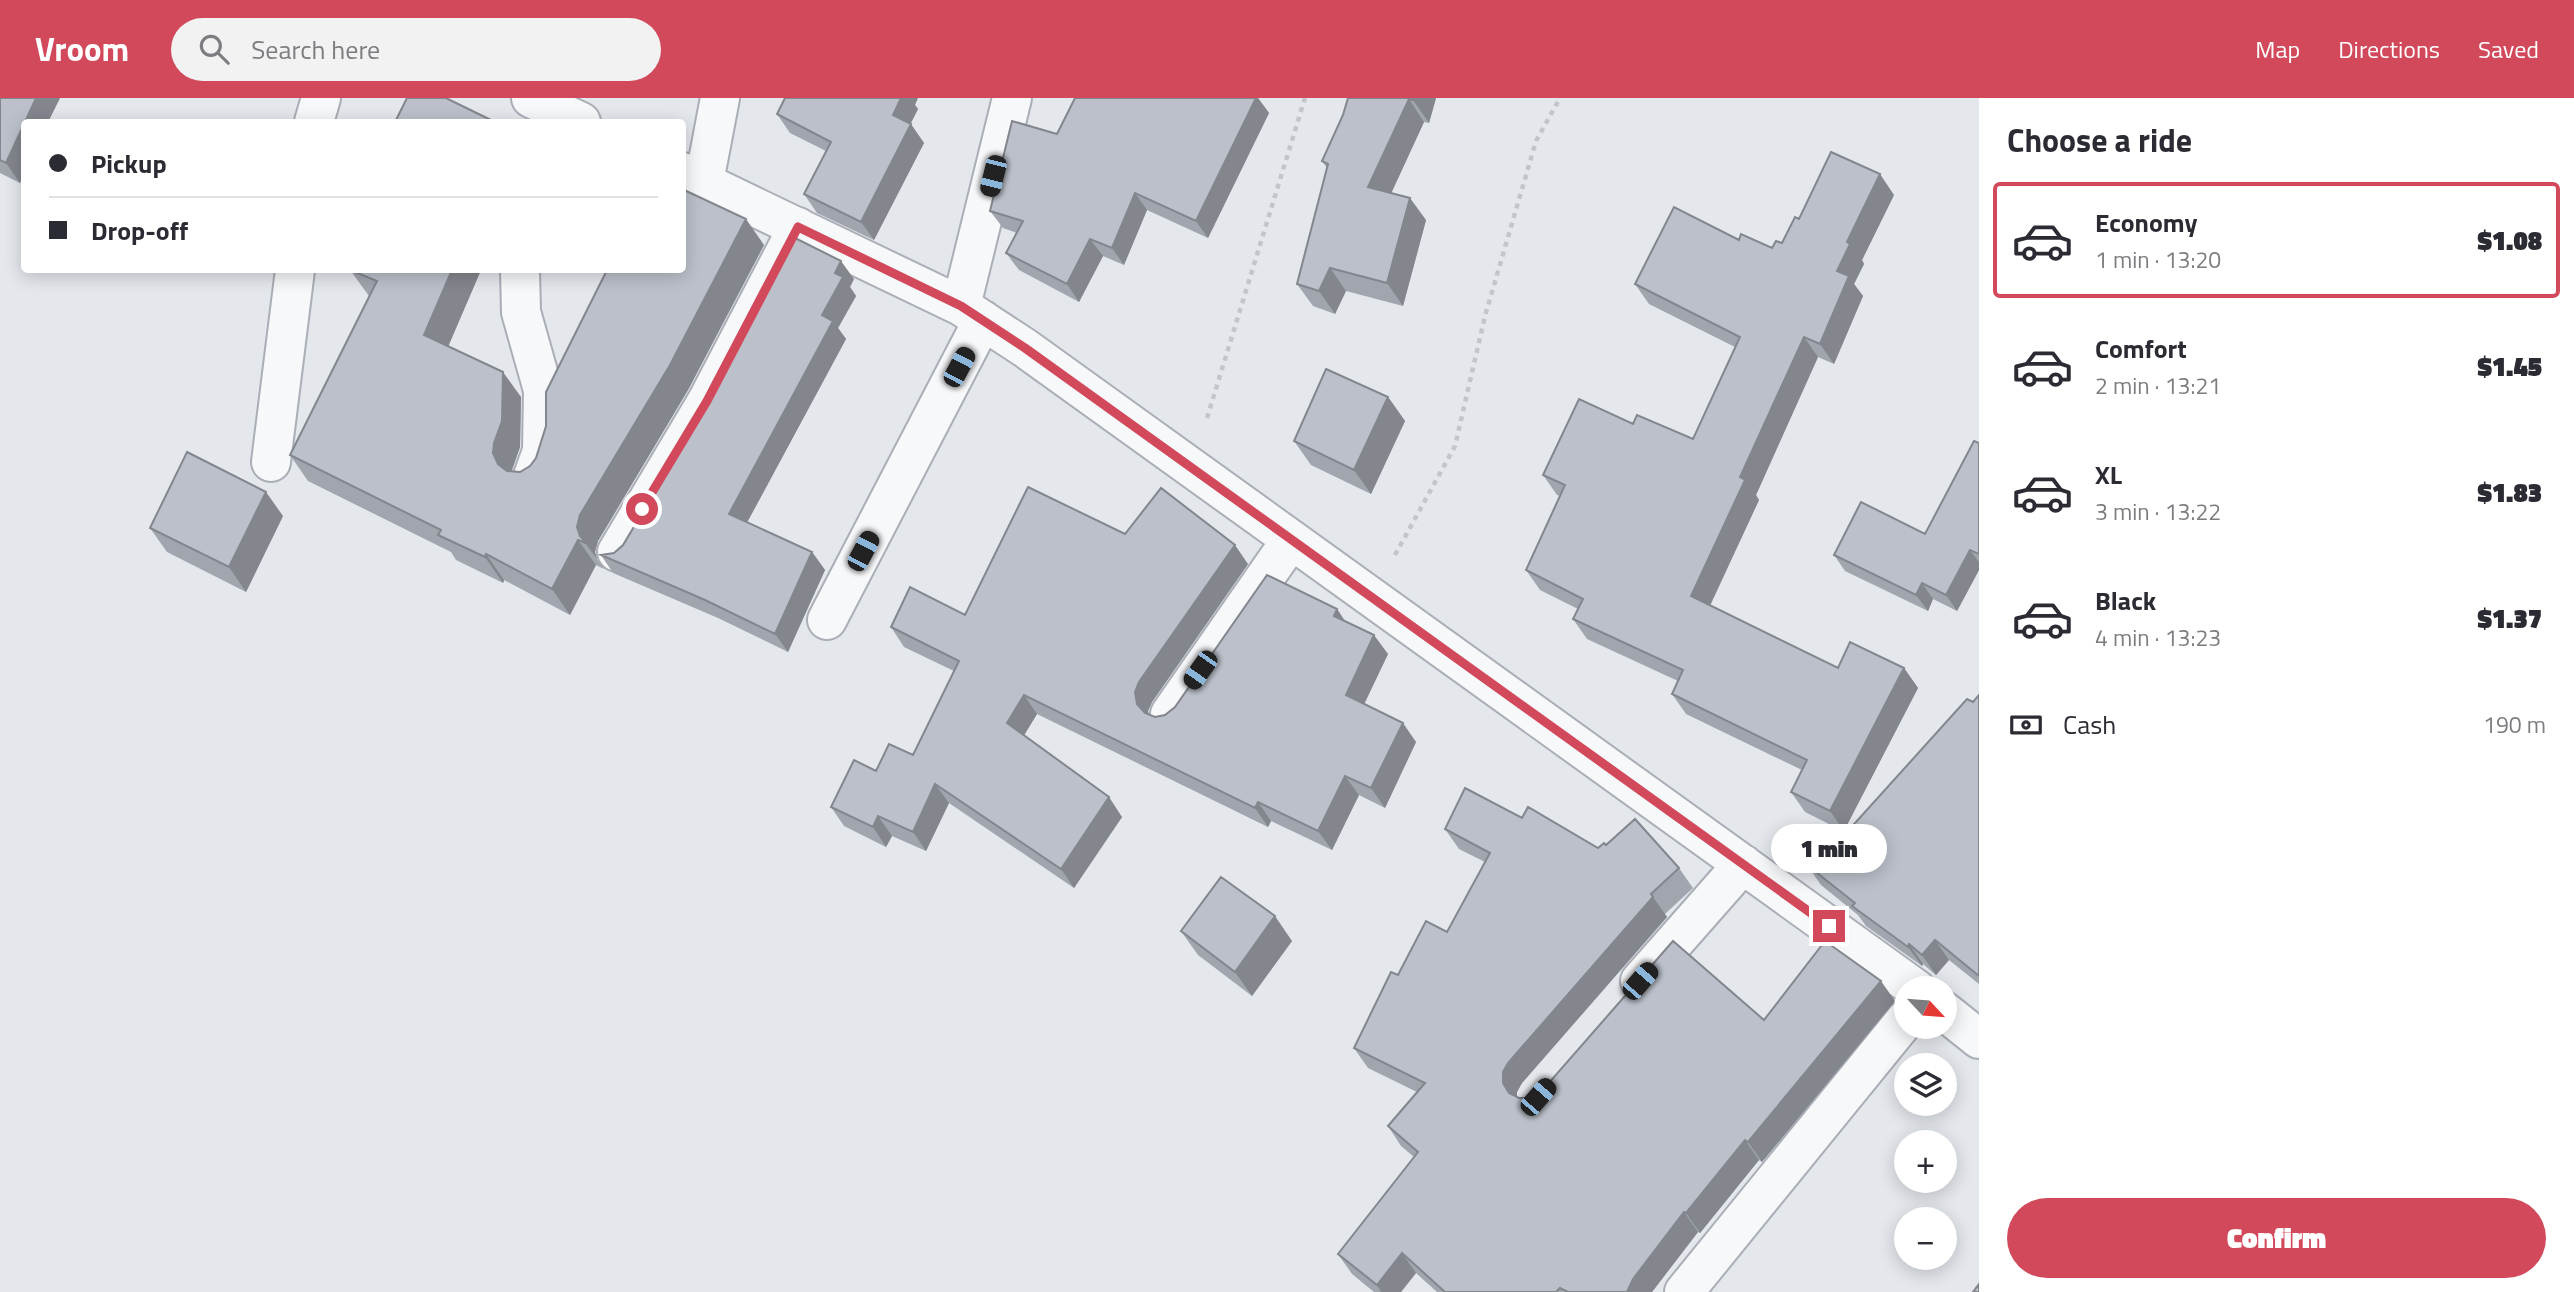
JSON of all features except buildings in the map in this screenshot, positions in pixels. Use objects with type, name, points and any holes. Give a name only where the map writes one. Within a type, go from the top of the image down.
[{"type":"street","points":[[315,119],[321,98]]},
{"type":"street","points":[[720,98],[693,177],[972,313],[1898,976]]},
{"type":"street","points":[[827,620],[972,313],[1012,98]]},
{"type":"street","points":[[617,552],[707,401],[798,227]]},
{"type":"street","points":[[271,462],[295,273]]},
{"type":"street","points":[[520,273],[522,312],[543,390],[542,451],[533,476]]},
{"type":"street","points":[[1170,714],[1292,540]]},
{"type":"street","points":[[1618,1006],[1743,864]]},
{"type":"street","points":[[1957,1021],[1979,1038]]},
{"type":"street","points":[[1684,1292],[1894,1034]]},
{"type":"path","points":[[1191,468],[1305,98]]},
{"type":"path","points":[[1371,597],[1429,498],[1455,446],[1485,316],[1536,141],[1560,98]]},
{"type":"route","points":[[642,509],[707,401],[798,227],[961,306],[1025,348],[1829,926]]}]
